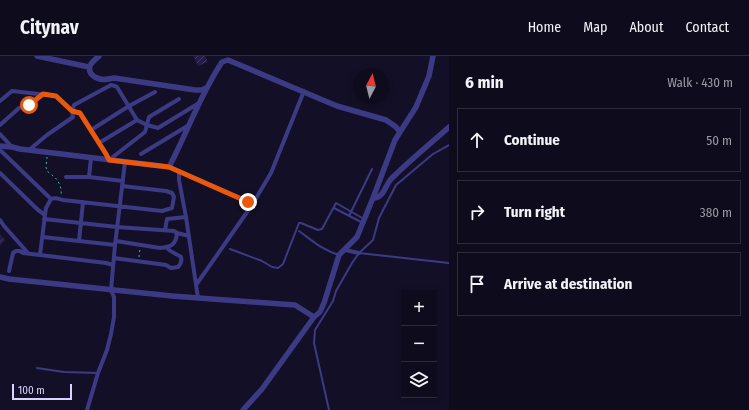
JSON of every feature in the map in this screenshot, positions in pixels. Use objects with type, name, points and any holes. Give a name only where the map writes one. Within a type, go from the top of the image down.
[{"type":"street","points":[[38,56],[89,67]]},
{"type":"street","points":[[99,56],[91,63],[89,67],[92,76],[96,78],[107,80],[114,78],[195,90],[202,90],[206,88]]},
{"type":"street","points":[[243,410],[262,389],[314,317],[320,312],[339,255],[357,237],[395,140],[416,106],[429,76],[433,56]]},
{"type":"street","points":[[169,167],[179,149],[206,88],[222,62],[228,60],[337,106],[386,120],[400,132]]},
{"type":"street","points":[[28,150],[73,117],[72,111],[74,105],[111,85],[117,87],[137,120],[158,128],[199,103]]},
{"type":"street","points":[[0,101],[12,91],[56,96],[72,111],[80,113],[109,160]]},
{"type":"street","points":[[196,285],[252,205],[274,167],[304,91]]},
{"type":"street","points":[[91,130],[129,106],[155,92]]},
{"type":"street","points":[[0,125],[19,108],[29,105],[43,94]]},
{"type":"street","points":[[109,160],[145,132],[149,117],[179,99]]},
{"type":"street","points":[[99,143],[137,120]]},
{"type":"street","points":[[141,154],[190,125]]},
{"type":"street","points":[[373,198],[376,199],[380,196],[390,180],[449,128]]},
{"type":"street","points":[[0,134],[12,146]]},
{"type":"street","points":[[0,146],[12,146],[20,149],[48,153],[169,167],[241,198],[252,205]]},
{"type":"street","points":[[0,150],[50,199]]},
{"type":"street","points":[[89,177],[91,158]]},
{"type":"street","points":[[88,410],[98,373],[107,350],[114,317],[114,296],[111,290],[125,162]]},
{"type":"street","points":[[179,172],[198,298]]},
{"type":"street","points":[[0,174],[45,217],[81,223],[174,231],[188,236]]},
{"type":"street","points":[[50,199],[56,198],[162,211],[172,208],[174,197],[172,193],[166,191],[89,177],[66,177]]},
{"type":"street","points":[[40,255],[46,208],[50,199]]},
{"type":"street","points":[[79,241],[83,202]]},
{"type":"street","points":[[165,230],[167,219],[165,215],[166,210]]},
{"type":"street","points":[[167,219],[186,217]]},
{"type":"street","points":[[0,220],[29,254]]},
{"type":"street","points":[[43,237],[141,245],[160,248],[172,245],[176,241],[177,233]]},
{"type":"street","points":[[114,258],[166,265],[171,268],[178,267],[182,261],[181,257],[170,252],[166,247]]},
{"type":"street","points":[[345,250],[359,253]]},
{"type":"street","points":[[9,271],[13,253],[16,251],[113,265]]},
{"type":"street","points":[[0,277],[111,290],[295,305],[314,317]]},
{"type":"lane","points":[[329,410],[314,343],[315,330],[333,301],[336,291],[359,253],[373,240],[379,218],[396,185],[433,154],[449,145]]},
{"type":"lane","points":[[349,216],[372,169]]},
{"type":"lane","points":[[230,249],[262,261],[272,267],[278,268],[283,264],[299,223],[321,230],[336,203],[364,221]]},
{"type":"lane","points":[[334,208],[349,216],[364,221]]},
{"type":"lane","points":[[299,231],[319,247],[328,252],[339,255]]},
{"type":"lane","points":[[359,253],[449,263]]},
{"type":"lane","points":[[38,368],[64,372],[98,373]]},
{"type":"path","points":[[48,153],[46,167],[47,171],[54,176],[59,184],[61,199]]},
{"type":"path","points":[[139,262],[141,245]]},
{"type":"building","points":[[193,56],[205,56],[208,62],[198,66]]},
{"type":"building","points":[[0,235],[5,240],[0,246]]},
{"type":"route","points":[[29,105],[43,94],[56,96],[72,111],[80,113],[109,160],[169,167],[248,202]]}]
